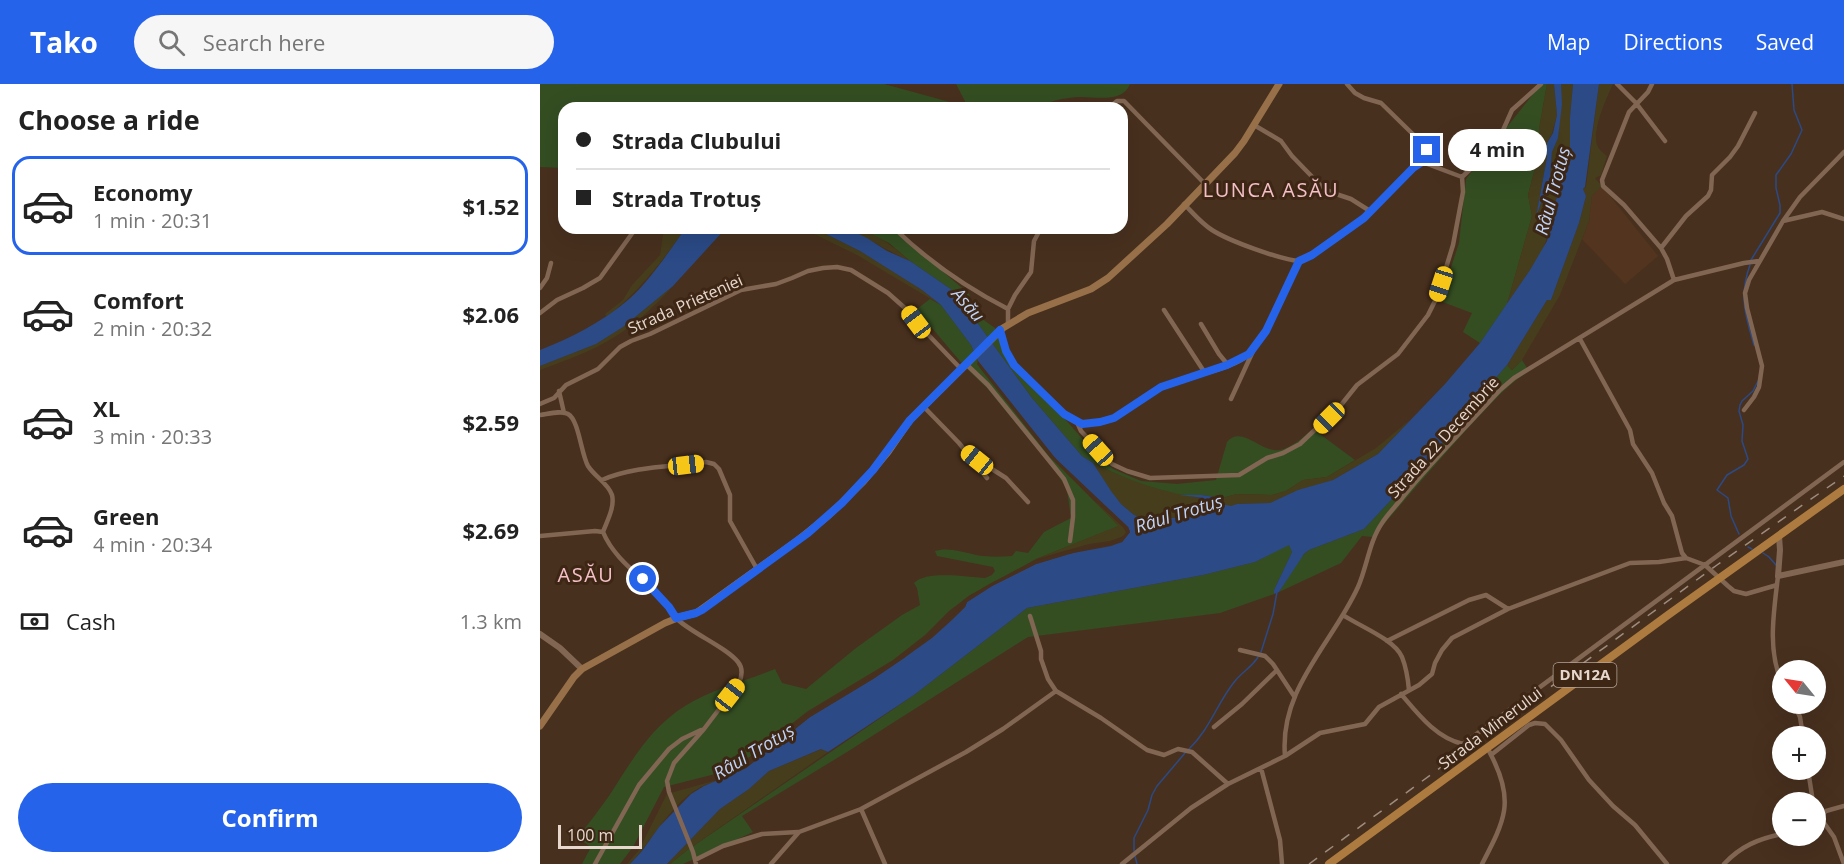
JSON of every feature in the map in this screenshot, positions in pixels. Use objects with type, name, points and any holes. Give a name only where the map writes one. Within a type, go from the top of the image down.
[{"type":"main road","points":[[540,726],[582,669],[676,618],[696,613],[817,526],[873,470],[905,426],[1000,330],[1029,313],[1091,289],[1108,279],[1147,244],[1239,147],[1279,84]]},
{"type":"main road","name":"Strada Minerului","points":[[1329,864],[1489,751],[1719,578],[1844,489]]},
{"type":"street","points":[[1184,204],[1207,227],[1217,233],[1292,261],[1299,261],[1312,255],[1362,220],[1413,168],[1426,158],[1427,153],[1424,145],[1381,104],[1355,93],[1347,84]]},
{"type":"street","points":[[1462,177],[1491,150],[1500,137],[1512,110],[1541,84]]},
{"type":"street","points":[[1617,84],[1636,103],[1665,141]]},
{"type":"street","points":[[1652,84],[1648,92],[1629,112],[1602,180],[1603,186],[1624,205],[1660,248],[1667,259],[1674,280]]},
{"type":"street","points":[[1128,105],[1204,184]]},
{"type":"street","points":[[1660,248],[1686,216],[1708,196],[1711,190],[1712,175],[1738,146],[1755,113]]},
{"type":"street","points":[[1254,124],[1281,141],[1295,160],[1323,188],[1351,198],[1370,211]]},
{"type":"street","points":[[1744,410],[1754,397],[1762,372],[1745,293],[1754,262],[1800,197],[1844,152]]},
{"type":"street","points":[[1422,162],[1462,177]]},
{"type":"street","points":[[1077,422],[1081,431],[1112,464],[1150,478],[1239,476],[1267,458],[1300,444],[1341,405],[1357,385],[1398,354],[1428,315],[1437,297],[1453,245],[1463,192],[1462,177]]},
{"type":"street","points":[[1783,220],[1822,212],[1844,219]]},
{"type":"street","points":[[540,313],[557,300],[600,278],[632,234]]},
{"type":"street","points":[[901,234],[953,277],[1008,309]]},
{"type":"street","points":[[1008,324],[1008,309],[1031,272],[1034,241],[1038,234]]},
{"type":"street","points":[[1231,399],[1299,261]]},
{"type":"street","name":"Strada 22 Decembrie","points":[[1285,756],[1283,742],[1294,696],[1358,586],[1373,540],[1381,524],[1415,482],[1514,378],[1674,280],[1754,262]]},
{"type":"street","points":[[540,288],[547,278],[551,263]]},
{"type":"street","name":"Strada Prieteniei","points":[[540,404],[554,398],[566,385],[598,369],[625,344],[732,294],[785,281],[808,271],[830,267],[845,268],[858,273],[888,293],[963,367],[988,386],[1064,479],[1073,500],[1070,541]]},
{"type":"street","points":[[1164,310],[1205,373]]},
{"type":"street","points":[[1201,324],[1228,365]]},
{"type":"street","points":[[1000,330],[1006,351],[1014,365],[1064,414],[1077,422],[1088,424],[1109,420],[1155,390],[1228,365],[1254,350]]},
{"type":"street","points":[[1580,339],[1630,430],[1639,455],[1652,473],[1672,516],[1682,553],[1686,558]]},
{"type":"street","points":[[559,392],[564,413]]},
{"type":"street","points":[[924,407],[987,478]]},
{"type":"street","points":[[540,415],[564,413],[571,416],[574,421],[587,464],[610,490],[613,501],[603,532],[613,551],[660,597],[676,618],[730,655],[741,668],[742,676],[739,683],[704,729],[674,763],[667,780],[669,792],[695,862],[723,846],[762,834],[799,832],[861,809],[966,752],[1056,691]]},
{"type":"street","points":[[964,450],[1006,478],[1028,502]]},
{"type":"street","points":[[602,480],[639,470],[706,462],[714,464],[719,469],[730,495],[730,521],[756,569]]},
{"type":"street","name":"Strada Minerului","points":[[1401,694],[1425,722],[1450,741],[1462,744],[1844,462]]},
{"type":"street","points":[[540,536],[603,532]]},
{"type":"street","points":[[1775,660],[1779,536]]},
{"type":"street","points":[[1122,864],[1191,808],[1228,784],[1285,756],[1320,733],[1365,724],[1378,707],[1419,685],[1432,674],[1442,650],[1452,638],[1508,609],[1630,562],[1659,562],[1686,558],[1705,565],[1734,591],[1746,594],[1777,585]]},
{"type":"street","points":[[1778,576],[1844,561]]},
{"type":"street","points":[[1387,641],[1469,600],[1486,595],[1508,609]]},
{"type":"street","points":[[1343,615],[1397,649],[1402,656],[1409,690]]},
{"type":"street","points":[[1030,616],[1041,651],[1041,659],[1048,679],[1056,691],[1101,718],[1147,750],[1164,755],[1178,749],[1192,752],[1228,784]]},
{"type":"street","points":[[540,634],[560,648],[582,669]]},
{"type":"street","points":[[1240,650],[1265,656],[1294,696]]},
{"type":"street","points":[[1214,727],[1276,671]]},
{"type":"street","points":[[1482,864],[1499,829],[1506,808],[1503,784],[1489,751],[1535,723],[1545,724],[1561,740],[1596,788],[1635,825],[1667,864]]},
{"type":"street","points":[[595,864],[639,785],[658,762],[682,739],[704,729]]},
{"type":"street","points":[[1260,768],[1280,840],[1282,864]]},
{"type":"street","points":[[1826,812],[1844,806]]},
{"type":"street","points":[[861,809],[885,864]]},
{"type":"street","points":[[1826,828],[1834,837],[1844,864]]},
{"type":"street","points":[[771,864],[799,832]]},
{"type":"street","points":[[1724,864],[1748,844],[1772,837]]},
{"type":"shaded area","points":[[1602,186],[1658,256],[1625,284],[1582,239],[1589,221],[1592,196]]},
{"type":"green space","points":[[540,84],[884,84],[950,102],[558,102],[558,168],[540,167]]},
{"type":"green space","points":[[956,84],[1130,84],[1126,90],[1115,97],[1067,98],[1051,102],[965,102]]},
{"type":"green space","points":[[1541,84],[1547,84],[1539,129],[1539,153],[1528,195],[1532,216],[1507,304],[1480,343],[1463,332],[1472,313],[1440,301],[1459,243],[1466,179]]},
{"type":"green space","points":[[871,234],[899,234],[969,294],[978,316],[995,328],[1016,363],[1093,451],[1113,469],[1141,481],[1177,484],[1216,480],[1227,442],[1233,437],[1239,436],[1266,448],[1280,450],[1293,444],[1313,429],[1355,460],[1327,477],[1303,480],[1286,491],[1272,495],[1237,494],[1222,498],[1179,495],[1133,482],[1082,456],[1032,398],[955,292],[910,261],[889,243]]},
{"type":"green space","points":[[930,299],[941,305],[971,345],[981,369],[1049,456],[1119,526],[1036,559],[970,595],[893,660],[808,711],[743,762],[723,772],[664,787],[633,847],[620,864],[582,864],[591,847],[578,838],[643,745],[673,714],[706,695],[775,669],[782,683],[806,689],[856,648],[920,605],[914,583],[920,579],[937,575],[985,578],[995,571],[993,567],[937,556],[935,551],[952,550],[993,557],[1012,556],[1016,551],[1028,553],[1044,532],[1071,518],[1067,490],[1057,473],[987,388],[965,367],[932,328],[913,312]]},
{"type":"green space","points":[[1522,360],[1529,371],[1512,383],[1489,405],[1373,537],[1362,536],[1341,563],[1279,592],[1300,558],[1309,550],[1364,529],[1435,453],[1455,425],[1507,365],[1512,370]]},
{"type":"green space","points":[[1289,544],[1292,552],[1274,594],[1220,613],[1028,637],[742,816],[753,832],[683,864],[670,864],[914,695],[1027,608],[1203,575],[1255,562]]},
{"type":"sand","points":[[1547,84],[1554,84],[1557,115],[1547,143],[1547,157],[1537,213],[1550,178],[1552,152],[1558,138],[1561,84],[1573,84],[1570,155],[1556,200],[1550,230],[1541,254],[1507,304],[1532,216],[1528,195],[1539,153],[1539,129]]},
{"type":"sand","points":[[1599,84],[1613,84],[1596,131],[1597,145],[1607,156],[1601,175],[1595,178],[1602,186],[1592,196],[1589,221],[1560,295],[1522,360],[1512,370],[1507,365],[1547,300],[1551,300],[1579,223],[1586,196],[1583,189],[1586,187]]},
{"type":"sand","points":[[663,234],[682,234],[649,276],[607,317],[605,314],[623,300],[632,285],[660,255]]},
{"type":"sand","points":[[814,234],[826,234],[860,251],[922,290],[941,305],[857,255]]},
{"type":"sand","points":[[858,234],[872,234],[910,261]]},
{"type":"sand","points":[[673,286],[656,304],[618,335],[590,350],[540,370],[540,366],[596,344],[623,327]]},
{"type":"sand","points":[[1411,419],[1378,454],[1333,480],[1270,503],[1237,504],[1231,507],[1221,504],[1222,498],[1237,494],[1272,495],[1286,491],[1303,480],[1327,477],[1376,448]]},
{"type":"sand","points":[[1093,463],[1147,485],[1204,498],[1203,503],[1218,507],[1219,510],[1195,517],[1154,521],[1134,515],[1110,491]]},
{"type":"sand","points":[[1096,502],[1123,527],[1126,532],[1124,536],[1036,559],[1118,526]]},
{"type":"sand","points":[[822,749],[828,752],[667,864],[720,809],[749,789],[769,771]]},
{"type":"sand","points":[[724,778],[700,787],[687,796],[669,814],[638,855],[630,864],[627,864],[639,850],[667,794]]},
{"type":"water","points":[[1554,84],[1561,84],[1562,104],[1558,138],[1552,152],[1550,178],[1536,217],[1547,157],[1547,143],[1553,133],[1557,115]]},
{"type":"water","points":[[1573,84],[1599,84],[1583,189],[1586,196],[1579,223],[1551,300],[1547,300],[1507,365],[1455,425],[1435,453],[1364,529],[1309,550],[1279,592],[1274,594],[1292,552],[1289,545],[1255,562],[1203,575],[1027,608],[914,695],[828,752],[821,749],[769,771],[749,789],[720,809],[667,864],[630,864],[659,827],[691,794],[746,768],[810,717],[873,679],[932,638],[965,607],[967,602],[992,586],[1036,564],[1068,554],[1111,546],[1122,542],[1130,532],[1128,527],[1060,464],[978,361],[971,345],[941,305],[922,290],[860,251],[826,234],[859,234],[887,251],[910,261],[955,292],[1032,398],[1082,456],[1093,463],[1121,504],[1134,515],[1154,521],[1195,517],[1219,510],[1217,507],[1203,503],[1204,498],[1179,495],[1222,498],[1221,504],[1231,506],[1270,503],[1298,490],[1333,480],[1378,454],[1445,384],[1480,343],[1547,241],[1556,200],[1570,155]]},
{"type":"water","points":[[682,234],[721,234],[673,286],[623,327],[596,344],[540,366],[540,350],[575,335],[618,308],[652,275]]},
{"type":"pier","points":[[978,361],[1052,455],[1128,527],[1130,532],[1122,542],[1090,548],[1036,564],[992,586],[967,602],[955,616],[951,616],[962,606],[965,599],[1035,561],[1067,551],[1110,543],[1120,539],[1127,532],[1049,456],[977,364]]},
{"type":"pier","points":[[932,634],[904,658],[810,717],[746,768],[724,778],[700,784],[744,765],[808,714],[871,677]]},
{"type":"waterway","points":[[1751,260],[1780,213],[1776,175],[1791,154],[1802,130],[1794,110],[1792,84]]},
{"type":"waterway","points":[[1750,265],[1745,286],[1744,305],[1754,345]]},
{"type":"waterway","points":[[1739,534],[1731,516],[1728,498],[1717,490],[1727,475],[1744,465],[1748,459],[1742,441],[1743,425],[1739,411],[1742,401],[1753,391],[1758,381]]},
{"type":"waterway","points":[[1748,547],[1752,549]]},
{"type":"waterway","points":[[1763,553],[1776,565]]},
{"type":"waterway","points":[[1261,652],[1273,614],[1277,592]]},
{"type":"waterway","points":[[1189,749],[1203,733],[1235,681],[1258,657]]},
{"type":"waterway","points":[[1134,851],[1134,838],[1148,810],[1152,795],[1185,753]]},
{"type":"waterway","points":[[1135,856],[1137,864]]},
{"type":"railway","points":[[1309,864],[1717,565],[1844,476]]},
{"type":"district","name":"LUNCA ASĂU","points":[[1271,190]]},
{"type":"district","name":"ASĂU","points":[[586,575]]},
{"type":"route","points":[[643,579],[676,618],[702,610],[808,533],[842,503],[888,452],[916,413],[1000,330],[1006,351],[1014,365],[1064,414],[1082,424],[1114,418],[1161,387],[1244,358],[1254,350],[1268,328],[1299,261],[1312,255],[1364,218],[1416,165],[1425,160],[1427,150]]},
{"type":"water label","name":"Râul Trotuș","points":[[1553,191]]},
{"type":"water label","name":"Asău","points":[[968,305]]},
{"type":"water label","name":"Râul Trotuș","points":[[1179,514]]},
{"type":"water label","name":"Râul Trotuș","points":[[754,752]]}]
